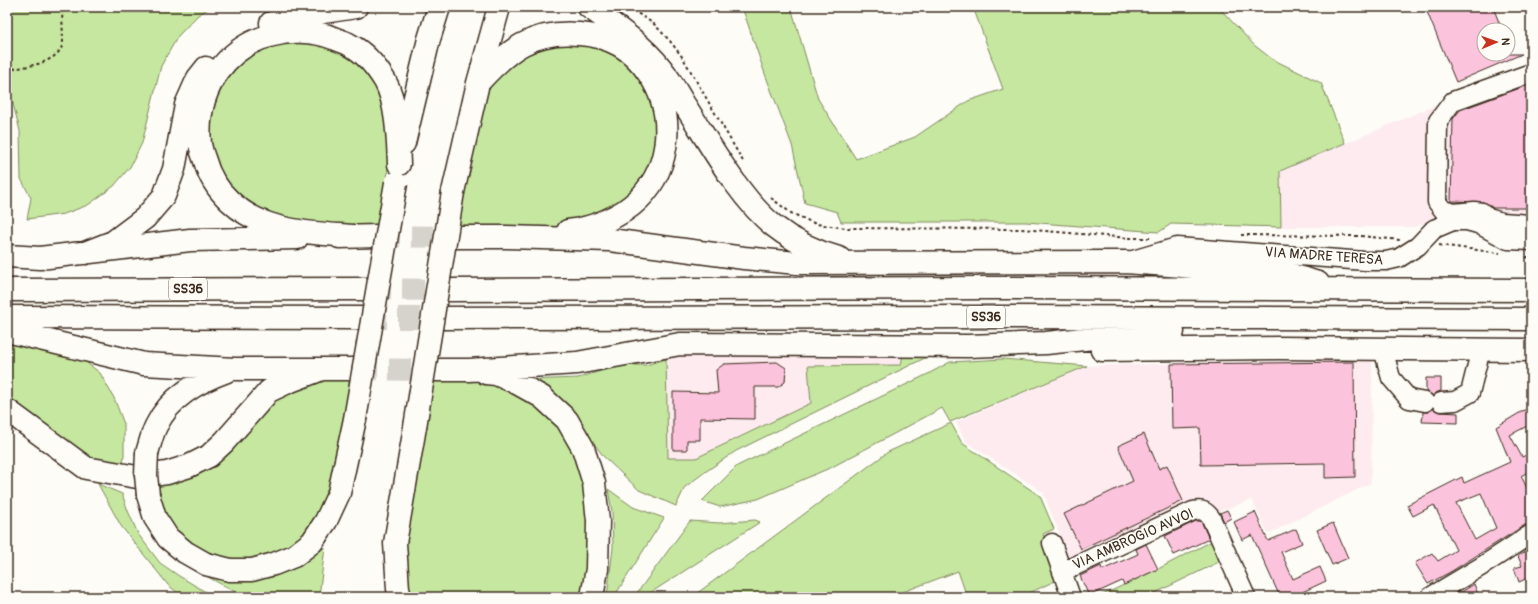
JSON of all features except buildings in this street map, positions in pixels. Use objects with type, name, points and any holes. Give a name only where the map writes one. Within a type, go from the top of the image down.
[{"type":"highway","points":[[85,253],[113,242],[145,218],[164,196],[174,169],[186,105],[198,78],[230,43],[256,26],[303,15],[356,7]]},
{"type":"highway","points":[[235,369],[208,378],[186,390],[168,407],[156,427],[147,453],[146,475],[148,495],[155,518],[168,538],[185,552],[206,564],[230,570],[252,570],[274,564],[294,556],[312,542],[326,521],[339,493],[355,419],[398,174],[416,89],[439,7]]},
{"type":"highway","points":[[400,597],[398,588],[396,542],[453,192],[478,83],[499,7]]},
{"type":"highway","points":[[590,7],[626,33],[648,52],[662,70],[732,179],[749,200],[774,226],[822,253],[860,263]]},
{"type":"highway","points":[[352,236],[304,232],[269,224],[248,215],[223,195],[208,173],[200,145],[201,113],[209,86],[224,64],[244,46],[268,35],[298,31],[324,34],[350,45],[370,62],[386,82],[394,109],[398,174]]},
{"type":"highway","points":[[478,83],[497,61],[515,48],[540,37],[565,33],[596,35],[622,46],[642,64],[656,84],[665,107],[668,133],[663,157],[653,181],[639,199],[618,216],[593,226],[570,231],[507,237]]},
{"type":"highway","points":[[7,256],[40,258],[190,240],[378,236]]},
{"type":"highway","points":[[454,237],[610,240],[744,258],[797,263],[1125,262],[1285,273],[1336,289]]},
{"type":"highway","name":"SS36","points":[[446,290],[995,288],[1531,290]]},
{"type":"highway","name":"SS36","points":[[7,290],[369,289]]},
{"type":"highway","name":"SS36","points":[[7,317],[365,318]]},
{"type":"highway","name":"SS36","points":[[441,318],[993,317],[1531,319]]},
{"type":"highway","points":[[1458,318],[1531,323]]},
{"type":"highway","points":[[433,370],[469,370],[577,363],[680,344],[968,346],[1046,344],[1102,337],[1191,331],[1305,319]]},
{"type":"highway","points":[[7,331],[144,364],[235,369],[356,369]]},
{"type":"highway","points":[[1046,344],[1076,350],[1531,350]]},
{"type":"highway","points":[[7,410],[86,468],[137,477],[167,473],[190,466],[209,456],[224,442],[269,392],[288,382],[322,369]]},
{"type":"highway","points":[[469,370],[496,374],[515,382],[542,398],[567,420],[583,448],[594,483],[598,521],[597,570],[592,597]]},
{"type":"street","points":[[1531,73],[1453,101],[1438,121],[1437,202],[1443,210],[1454,213],[1482,212],[1488,218],[1502,222],[1531,224]]},
{"type":"street","name":"VIA MADRE TERESA","points":[[1125,262],[1177,247],[1386,261],[1400,258],[1453,221],[1467,220],[1527,249]]},
{"type":"street","points":[[1383,349],[1390,378],[1409,399],[1433,402],[1455,401],[1470,393],[1481,349]]},
{"type":"street","name":"VIA AMBROGIO AVVOI","points":[[1062,572],[1200,509],[1207,513],[1211,518],[1246,597]]},
{"type":"street","points":[[1430,597],[1490,561],[1531,534]]},
{"type":"street","points":[[1052,543],[1071,597]]},
{"type":"path","points":[[7,70],[34,65],[54,58],[61,50],[63,44],[62,7]]},
{"type":"path","points":[[628,7],[654,24],[683,58],[747,169]]},
{"type":"path","points":[[769,197],[791,213],[816,224],[847,228],[1020,229],[1129,238],[1158,238]]},
{"type":"path","points":[[1239,236],[1361,236],[1393,239]]},
{"type":"path","points":[[1433,236],[1500,254]]},
{"type":"path","points":[[1527,249],[1531,258]]},
{"type":"shaded area","points":[[1531,65],[1531,236],[1442,218],[1413,227],[1281,227],[1280,171]]},
{"type":"shaded area","points":[[666,354],[903,355],[901,365],[808,366],[811,403],[696,458],[668,458]]},
{"type":"shaded area","points":[[1372,358],[1371,483],[1268,534],[1252,500],[1070,561],[1043,492],[966,442],[956,422],[1087,366]]},
{"type":"green space","points":[[7,7],[211,7],[198,15],[178,36],[161,66],[142,143],[130,167],[114,186],[88,205],[64,214],[27,219],[31,198],[21,179],[20,131],[10,92],[7,93]]},
{"type":"green space","points":[[742,7],[791,7],[818,99],[856,159],[915,137],[968,101],[1003,89],[973,7],[1220,7],[1254,45],[1272,59],[1321,83],[1345,143],[1280,171],[1281,227],[1171,224],[1159,232],[1026,222],[841,222],[837,212],[805,203],[792,145]]},
{"type":"green space","points":[[560,39],[613,50],[650,87],[661,141],[638,192],[580,224],[553,227],[456,226],[482,103],[495,77],[521,52]]},
{"type":"green space","points":[[316,40],[359,60],[386,102],[389,145],[387,182],[380,227],[339,226],[269,216],[236,196],[213,159],[208,132],[212,104],[224,77],[243,57],[262,46]]},
{"type":"green space","points":[[7,342],[82,359],[100,373],[114,398],[124,424],[124,456],[122,469],[90,459],[7,402]]},
{"type":"green space","points":[[933,354],[736,451],[685,487],[676,506],[639,490],[604,457],[581,426],[525,380],[578,378],[620,365],[646,365],[666,359],[668,458],[696,458],[811,403],[808,366],[901,365],[903,355]]},
{"type":"green space","points":[[1003,359],[1087,366],[950,422],[942,408],[832,467],[758,499],[720,507],[702,501],[737,466],[950,362]]},
{"type":"green space","points":[[354,377],[335,491],[301,544],[247,564],[199,553],[165,520],[154,487],[190,477],[221,458],[246,434],[270,402],[316,380]]},
{"type":"green space","points":[[432,378],[474,379],[519,392],[562,426],[587,480],[587,597],[409,597],[405,535]]},
{"type":"green space","points":[[951,423],[962,443],[1040,496],[1054,529],[1043,534],[1059,579],[1021,597],[967,597],[958,571],[890,597],[692,597],[888,452]]},
{"type":"green space","points":[[98,484],[122,494],[138,534],[160,563],[214,597],[183,597],[168,585],[121,526]]},
{"type":"green space","points":[[608,489],[633,507],[664,518],[614,597],[607,597],[613,548],[612,512]]},
{"type":"green space","points":[[755,520],[760,522],[644,597],[634,597],[690,521],[720,523]]},
{"type":"green space","points":[[1214,540],[1223,560],[1147,597],[1098,597],[1158,569]]},
{"type":"green space","points":[[325,547],[319,597],[245,597],[193,569],[216,577],[243,582],[272,577],[301,566]]},
{"type":"tunnel","points":[[378,236],[454,237]]},
{"type":"tunnel","points":[[369,289],[446,290]]},
{"type":"tunnel","points":[[365,318],[441,318]]},
{"type":"tunnel","points":[[356,369],[433,370]]}]
